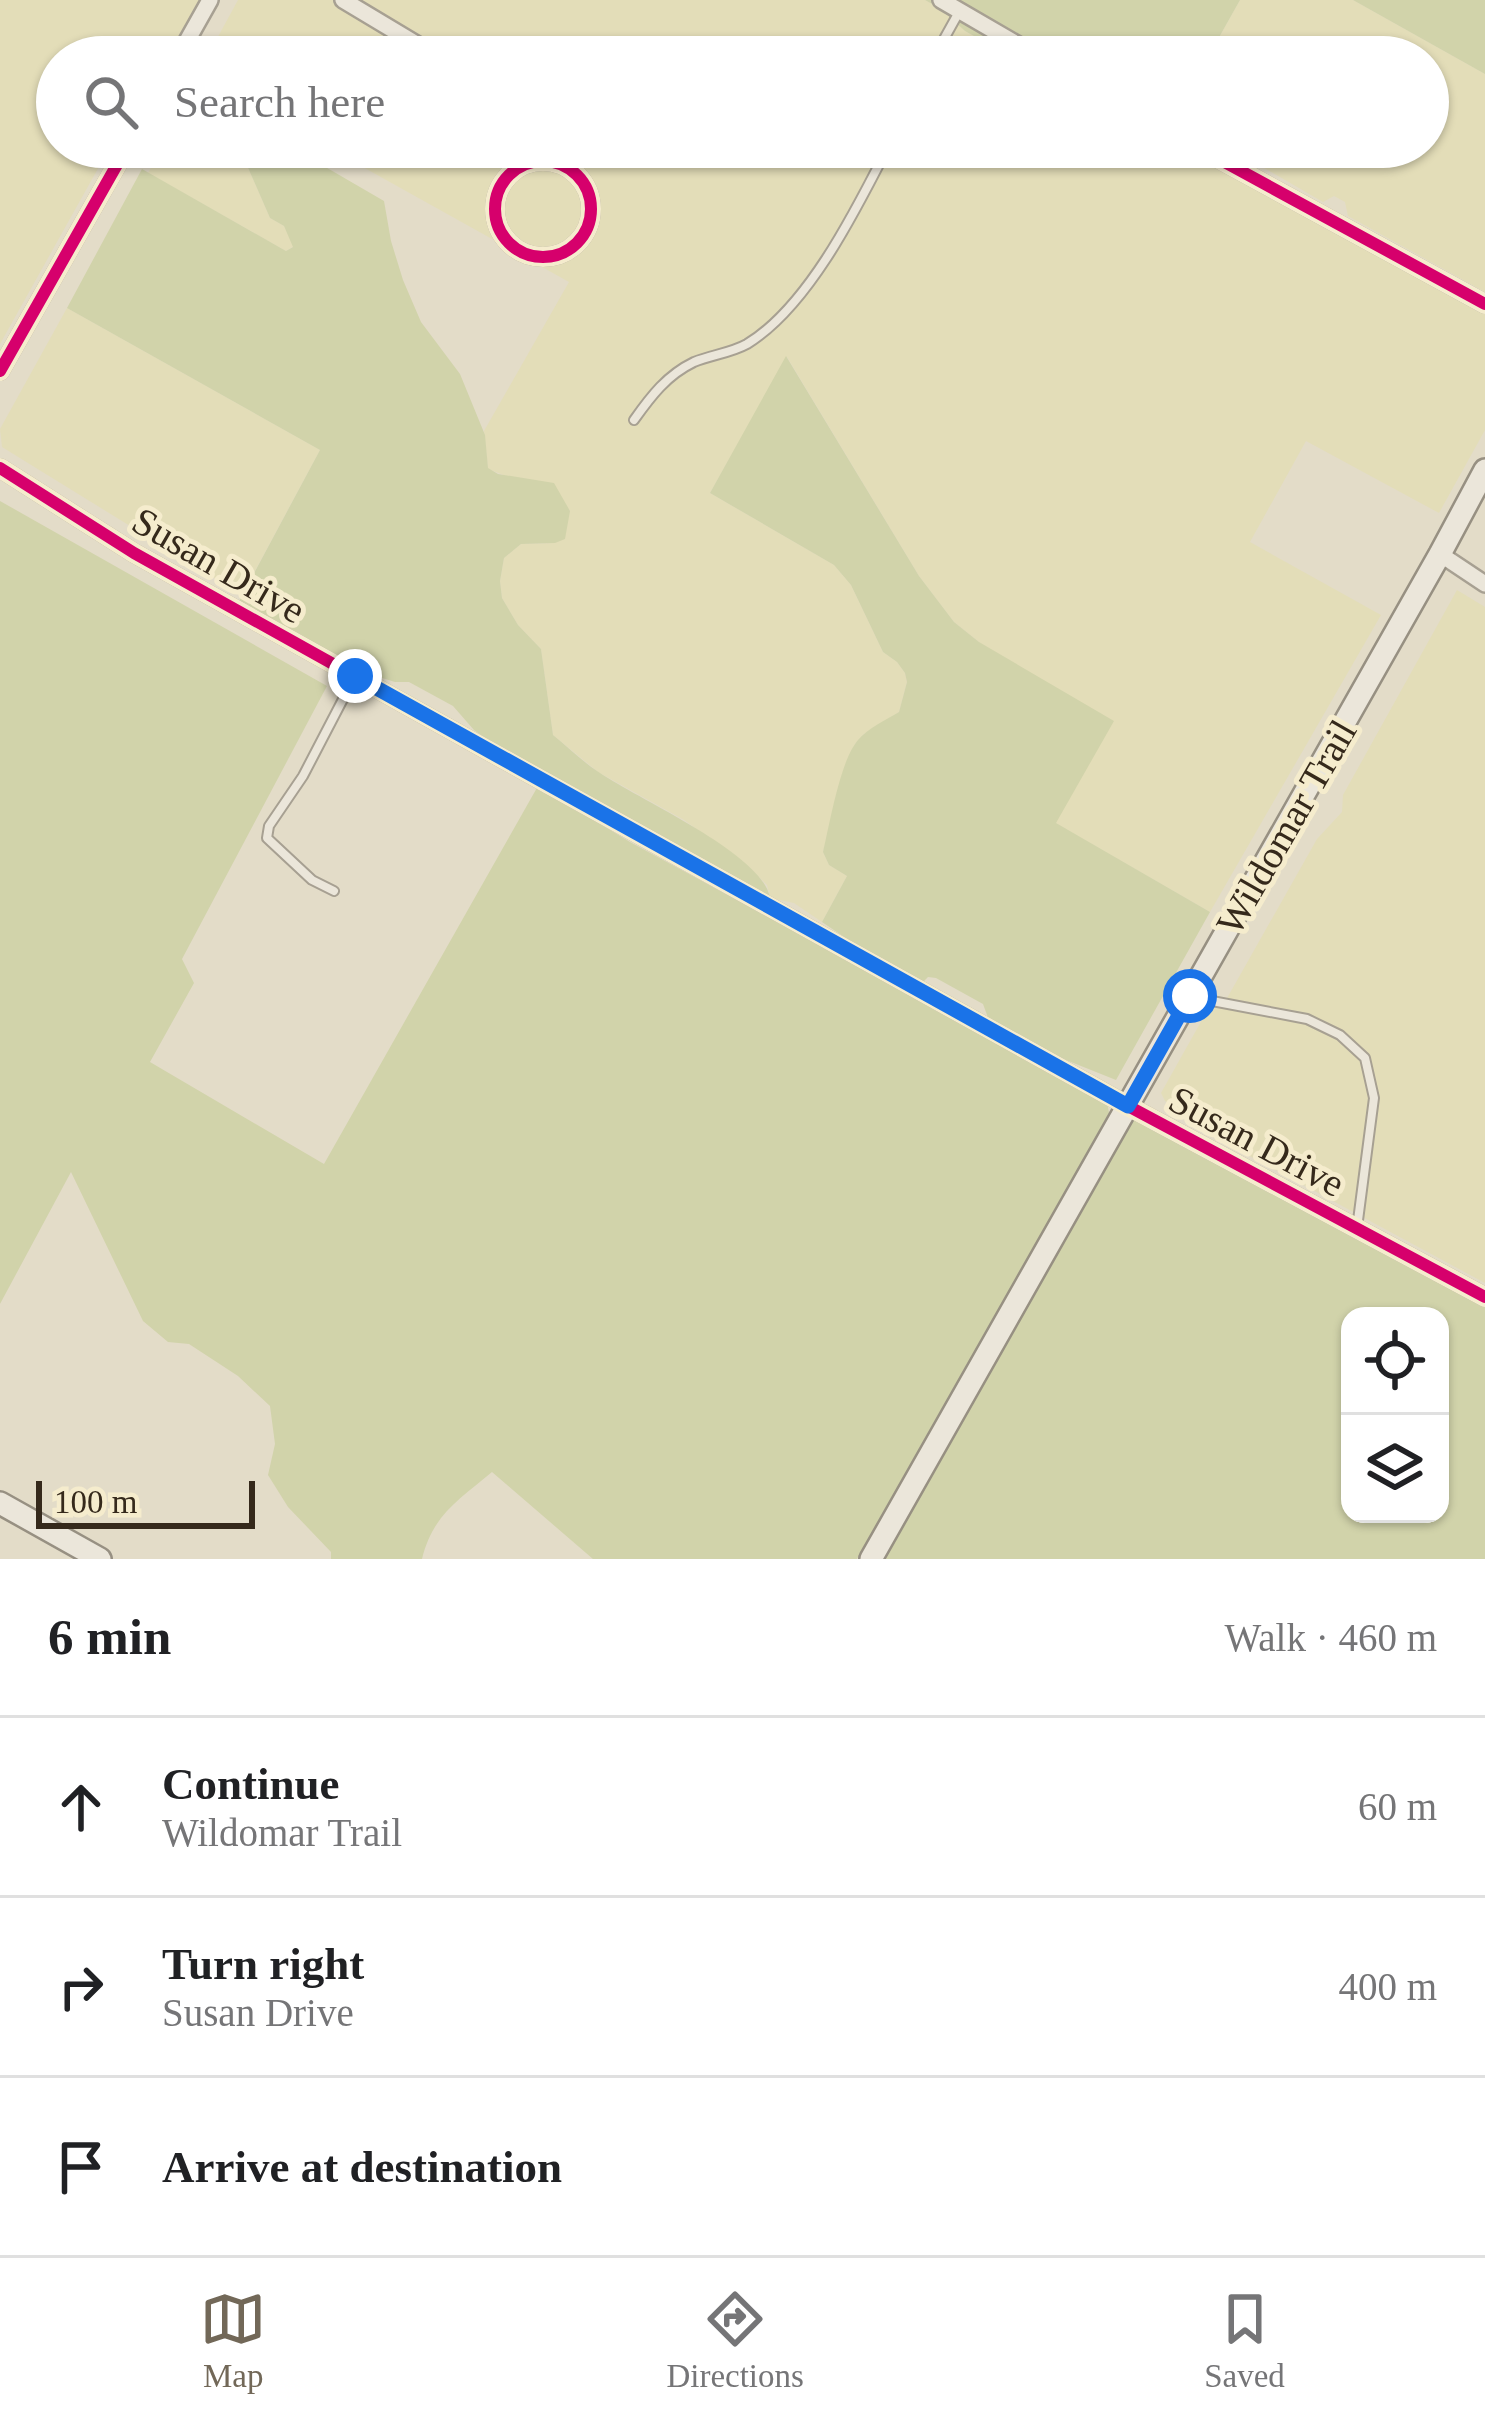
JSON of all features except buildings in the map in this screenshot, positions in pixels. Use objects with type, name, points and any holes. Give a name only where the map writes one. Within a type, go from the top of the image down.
[{"type":"main road","name":"Wildomar Trail","points":[[872,1559],[1485,470]]},
{"type":"main road","points":[[0,1503],[100,1559]]},
{"type":"street","points":[[190,36],[210,0]]},
{"type":"street","points":[[343,0],[403,36]]},
{"type":"street","points":[[941,0],[1003,36]]},
{"type":"street","points":[[0,371],[115,168]]},
{"type":"street","points":[[510,175],[512,168]]},
{"type":"street","points":[[520,168],[500,188],[496,219],[513,247],[543,257],[573,247],[590,221],[588,190],[568,168]]},
{"type":"street","points":[[1236,168],[1485,304]]},
{"type":"street","name":"Susan Drive","points":[[0,468],[134,553],[1128,1106],[1485,1297]]},
{"type":"street","points":[[1440,554],[1485,584]]},
{"type":"lane","points":[[946,36],[960,11]]},
{"type":"lane","points":[[634,420],[673,375],[694,362],[744,346],[776,322],[800,297],[877,168]]},
{"type":"lane","points":[[334,891],[312,880],[267,838],[269,826],[303,776],[355,676]]},
{"type":"lane","points":[[1190,996],[1307,1019],[1340,1035],[1365,1058],[1375,1098],[1357,1228]]},
{"type":"shaded area","points":[[0,0],[200,0],[180,36],[36,36],[36,168],[98,168],[0,344]]},
{"type":"shaded area","points":[[238,0],[925,0],[974,36],[218,36]]},
{"type":"shaded area","points":[[1240,0],[1353,0],[1417,36],[1220,36]]},
{"type":"shaded area","points":[[1449,54],[1485,74],[1485,292],[1348,216],[1345,202],[1334,196],[1323,202],[1264,168],[1449,168]]},
{"type":"shaded area","points":[[151,168],[248,168],[270,218],[284,226],[294,246],[286,251],[148,173]]},
{"type":"shaded area","points":[[365,168],[1222,168],[1485,313],[1485,430],[1439,513],[1306,441],[1250,542],[1381,615],[1210,912],[1055,823],[979,642],[954,622],[919,576],[787,357],[710,493],[834,565],[851,585],[883,652],[897,662],[907,682],[899,712],[864,734],[846,765],[823,852],[829,865],[847,876],[822,922],[794,903],[770,898],[767,885],[750,868],[684,820],[598,772],[553,735],[541,649],[518,625],[502,598],[500,581],[504,558],[521,544],[554,543],[570,511],[560,497],[488,469],[484,431],[569,282]]},
{"type":"shaded area","points":[[67,308],[320,450],[242,595],[2,447],[0,429]]},
{"type":"shaded area","points":[[1457,590],[1485,607],[1485,1283],[1218,1139],[1165,1101],[1161,1093],[1207,1011],[1226,1000],[1317,839],[1342,812],[1343,795]]},
{"type":"green space","points":[[925,0],[1240,0],[1220,36],[974,36]]},
{"type":"green space","points":[[1353,0],[1485,0],[1485,74],[1449,54],[1449,36],[1417,36]]},
{"type":"green space","points":[[248,168],[327,168],[384,201],[403,280],[421,322],[460,374],[485,435],[488,468],[498,474],[554,483],[570,511],[565,539],[521,544],[504,558],[500,581],[502,598],[518,625],[541,649],[553,735],[597,771],[722,845],[762,881],[770,898],[503,751],[474,730],[453,706],[409,682],[363,672],[238,603],[320,450],[67,308],[142,169],[286,251],[293,247],[284,226],[270,218]]},
{"type":"green space","points":[[786,356],[919,576],[954,622],[979,642],[1114,721],[1056,823],[1210,912],[1116,1080],[990,1023],[983,1004],[936,978],[928,977],[922,983],[902,976],[822,922],[847,876],[829,865],[823,852],[846,762],[862,736],[899,712],[907,682],[897,662],[883,652],[851,585],[834,565],[710,493]]},
{"type":"green space","points":[[0,501],[327,686],[182,959],[194,983],[150,1062],[324,1164],[538,786],[630,842],[1107,1101],[1109,1113],[1038,1246],[857,1559],[593,1559],[492,1472],[440,1519],[422,1559],[331,1559],[331,1552],[288,1507],[268,1475],[275,1444],[270,1406],[238,1376],[189,1344],[168,1342],[143,1321],[71,1172],[0,1304]]},
{"type":"green space","points":[[1133,1108],[1485,1297],[1485,1559],[881,1559]]},
{"type":"cycle path","points":[[0,371],[115,168]]},
{"type":"cycle path","points":[[519,168],[503,183],[495,209],[503,235],[517,249],[543,257],[569,249],[583,235],[591,209]]},
{"type":"cycle path","points":[[567,168],[583,183],[591,209]]},
{"type":"cycle path","points":[[1236,168],[1485,304]]},
{"type":"cycle path","points":[[0,468],[134,553],[1128,1106],[1485,1297]]},
{"type":"route","points":[[355,676],[1128,1106],[1190,996]]}]
